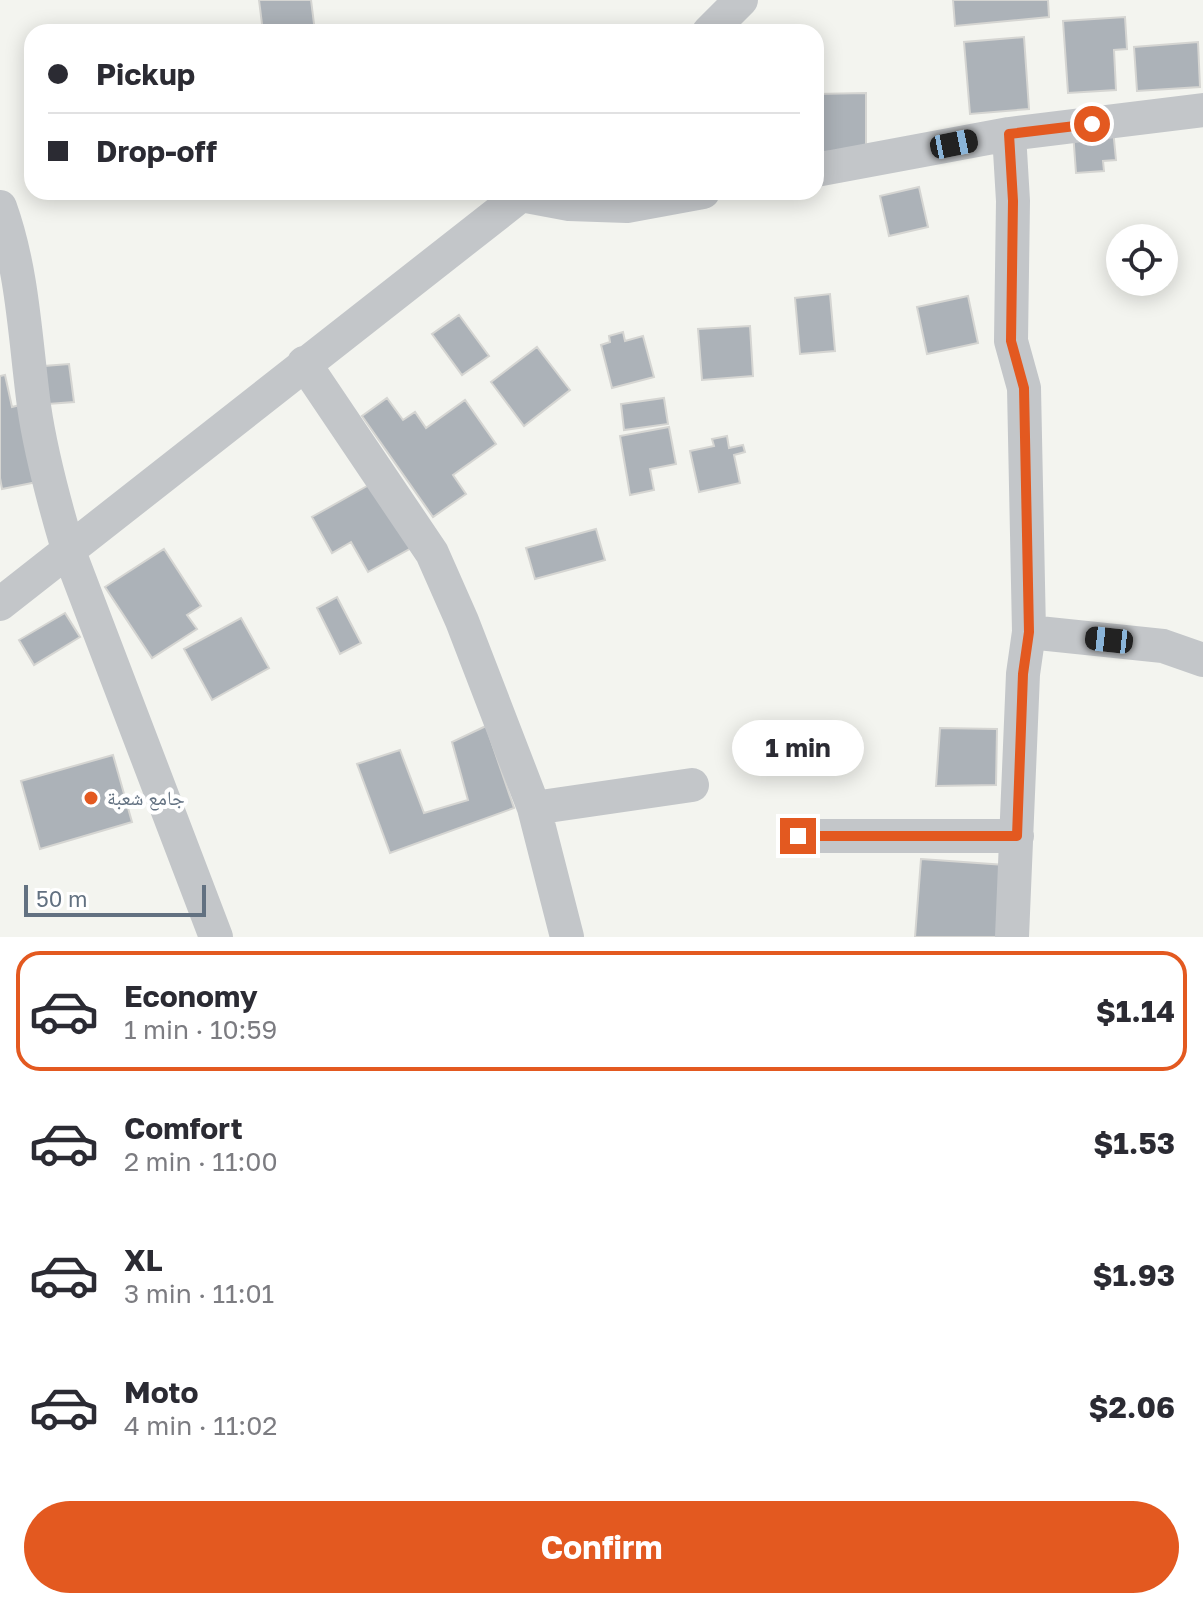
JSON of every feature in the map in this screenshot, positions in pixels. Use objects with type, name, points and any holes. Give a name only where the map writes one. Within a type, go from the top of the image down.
[{"type":"street","points":[[717,24],[741,0]]},
{"type":"street","points":[[824,169],[1009,134],[1203,110]]},
{"type":"street","points":[[1009,134],[1013,201],[1011,341],[1024,388],[1029,632],[1023,674],[1012,937]]},
{"type":"street","points":[[0,604],[515,200]]},
{"type":"street","points":[[551,200],[569,204],[627,206],[660,200]]},
{"type":"street","points":[[0,207],[18,268],[39,437],[68,549],[216,937]]},
{"type":"street","points":[[304,363],[432,553],[462,621],[534,808],[567,937]]},
{"type":"street","points":[[1029,632],[1163,646],[1203,660]]},
{"type":"street","points":[[534,808],[692,785]]},
{"type":"street","points":[[798,836],[1017,836]]},
{"type":"building","points":[[259,0],[311,0],[314,24],[262,24]]},
{"type":"building","points":[[953,0],[1048,0],[1049,17],[955,26]]},
{"type":"building","points":[[1125,17],[1127,49],[1114,50],[1116,90],[1068,93],[1063,21]]},
{"type":"building","points":[[1024,37],[1029,109],[970,114],[964,42]]},
{"type":"building","points":[[1198,42],[1200,87],[1137,91],[1134,47]]},
{"type":"building","points":[[866,93],[866,151],[824,152],[824,94]]},
{"type":"building","points":[[1113,129],[1116,160],[1103,161],[1104,171],[1076,173],[1073,132]]},
{"type":"building","points":[[919,187],[928,227],[889,236],[880,196]]},
{"type":"building","points":[[830,294],[835,351],[800,354],[795,298]]},
{"type":"building","points":[[968,296],[978,343],[927,354],[917,307]]},
{"type":"building","points":[[459,315],[489,356],[462,375],[432,334]]},
{"type":"building","points":[[750,326],[753,376],[702,380],[698,329]]},
{"type":"building","points":[[623,332],[625,341],[643,336],[654,377],[612,388],[601,345],[610,342],[609,336]]},
{"type":"building","points":[[537,347],[570,390],[524,426],[491,382]]},
{"type":"building","points":[[69,364],[74,402],[48,404],[44,366]]},
{"type":"building","points":[[5,375],[12,407],[20,405],[37,482],[2,489],[0,376]]},
{"type":"building","points":[[387,398],[403,420],[415,412],[426,428],[465,400],[496,444],[453,475],[466,494],[433,517],[362,416]]},
{"type":"building","points":[[664,398],[668,424],[624,430],[621,404]]},
{"type":"building","points":[[669,427],[676,464],[650,469],[654,490],[630,495],[620,436]]},
{"type":"building","points":[[727,436],[729,448],[743,445],[745,452],[734,455],[740,483],[699,492],[690,451],[714,446],[712,439]]},
{"type":"building","points":[[376,481],[413,547],[368,572],[351,542],[332,553],[312,517]]},
{"type":"building","points":[[596,529],[605,560],[535,579],[526,548]]},
{"type":"building","points":[[164,549],[201,606],[187,615],[197,629],[152,658],[105,587]]},
{"type":"building","points":[[337,597],[361,643],[340,654],[317,608]]},
{"type":"building","points":[[65,613],[80,637],[34,665],[19,640]]},
{"type":"building","points":[[241,618],[269,668],[212,700],[184,649]]},
{"type":"building","points":[[486,726],[514,808],[390,853],[357,764],[400,750],[424,813],[468,800],[452,742]]},
{"type":"building","points":[[940,728],[997,729],[996,785],[936,786]]},
{"type":"building","points":[[113,755],[132,822],[40,849],[21,781]]},
{"type":"building","points":[[921,859],[1005,865],[998,937],[915,937]]},
{"type":"place","name":"جامع شعبة","points":[[91,798]]},
{"type":"route","points":[[798,836],[1017,836],[1023,674],[1029,632],[1024,388],[1011,341],[1013,201],[1009,134],[1092,124]]}]
